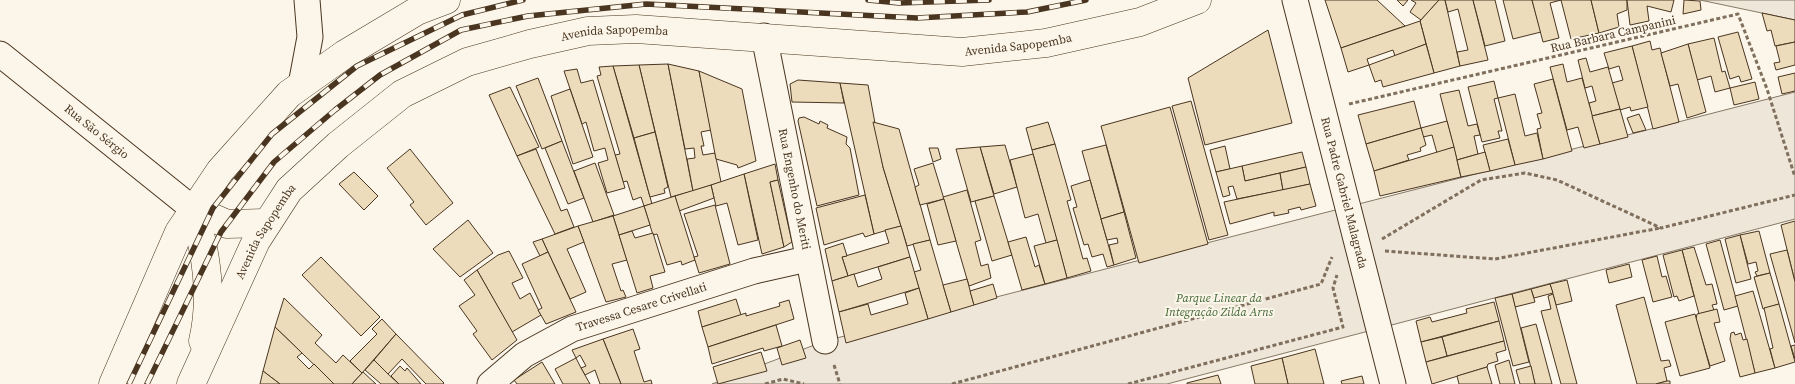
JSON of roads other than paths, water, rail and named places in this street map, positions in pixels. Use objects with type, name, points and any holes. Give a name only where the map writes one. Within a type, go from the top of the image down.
[{"type":"main road","points":[[114,384],[179,232],[220,171],[289,94],[353,49],[417,11],[446,0]]},
{"type":"main road","name":"Avenida Sapopemba","points":[[193,378],[256,242],[289,190],[338,145],[402,94],[467,62],[530,44],[588,31],[636,29],[764,36],[962,52],[1046,42],[1140,22],[1197,0]]},
{"type":"main road","points":[[193,209],[227,224],[267,223]]},
{"type":"main road","points":[[193,209],[202,246],[207,300],[204,336],[193,378]]},
{"type":"street","points":[[302,85],[310,37],[307,0]]},
{"type":"street","name":"Rua Padre Gabriel Malagrada","points":[[1295,0],[1394,384]]},
{"type":"street","name":"Rua Engenho do Meriti","points":[[764,36],[807,259],[825,341]]},
{"type":"street","name":"Rua São Sérgio","points":[[0,54],[193,209]]},
{"type":"street","name":"Travessa Cesare Crivellati","points":[[490,384],[524,355],[572,329],[754,271],[807,259]]},
{"type":"railway","points":[[129,384],[213,208],[272,134],[357,66],[462,15],[523,0]]},
{"type":"railway","points":[[868,0],[899,3],[989,0]]},
{"type":"railway","points":[[147,384],[221,232],[274,162],[380,75],[461,30],[528,16],[646,4],[917,18],[1027,12],[1086,0]]},
{"type":"park label","name":"Parque Linear da Integração Zilda Arns","points":[[1219,305]]}]
